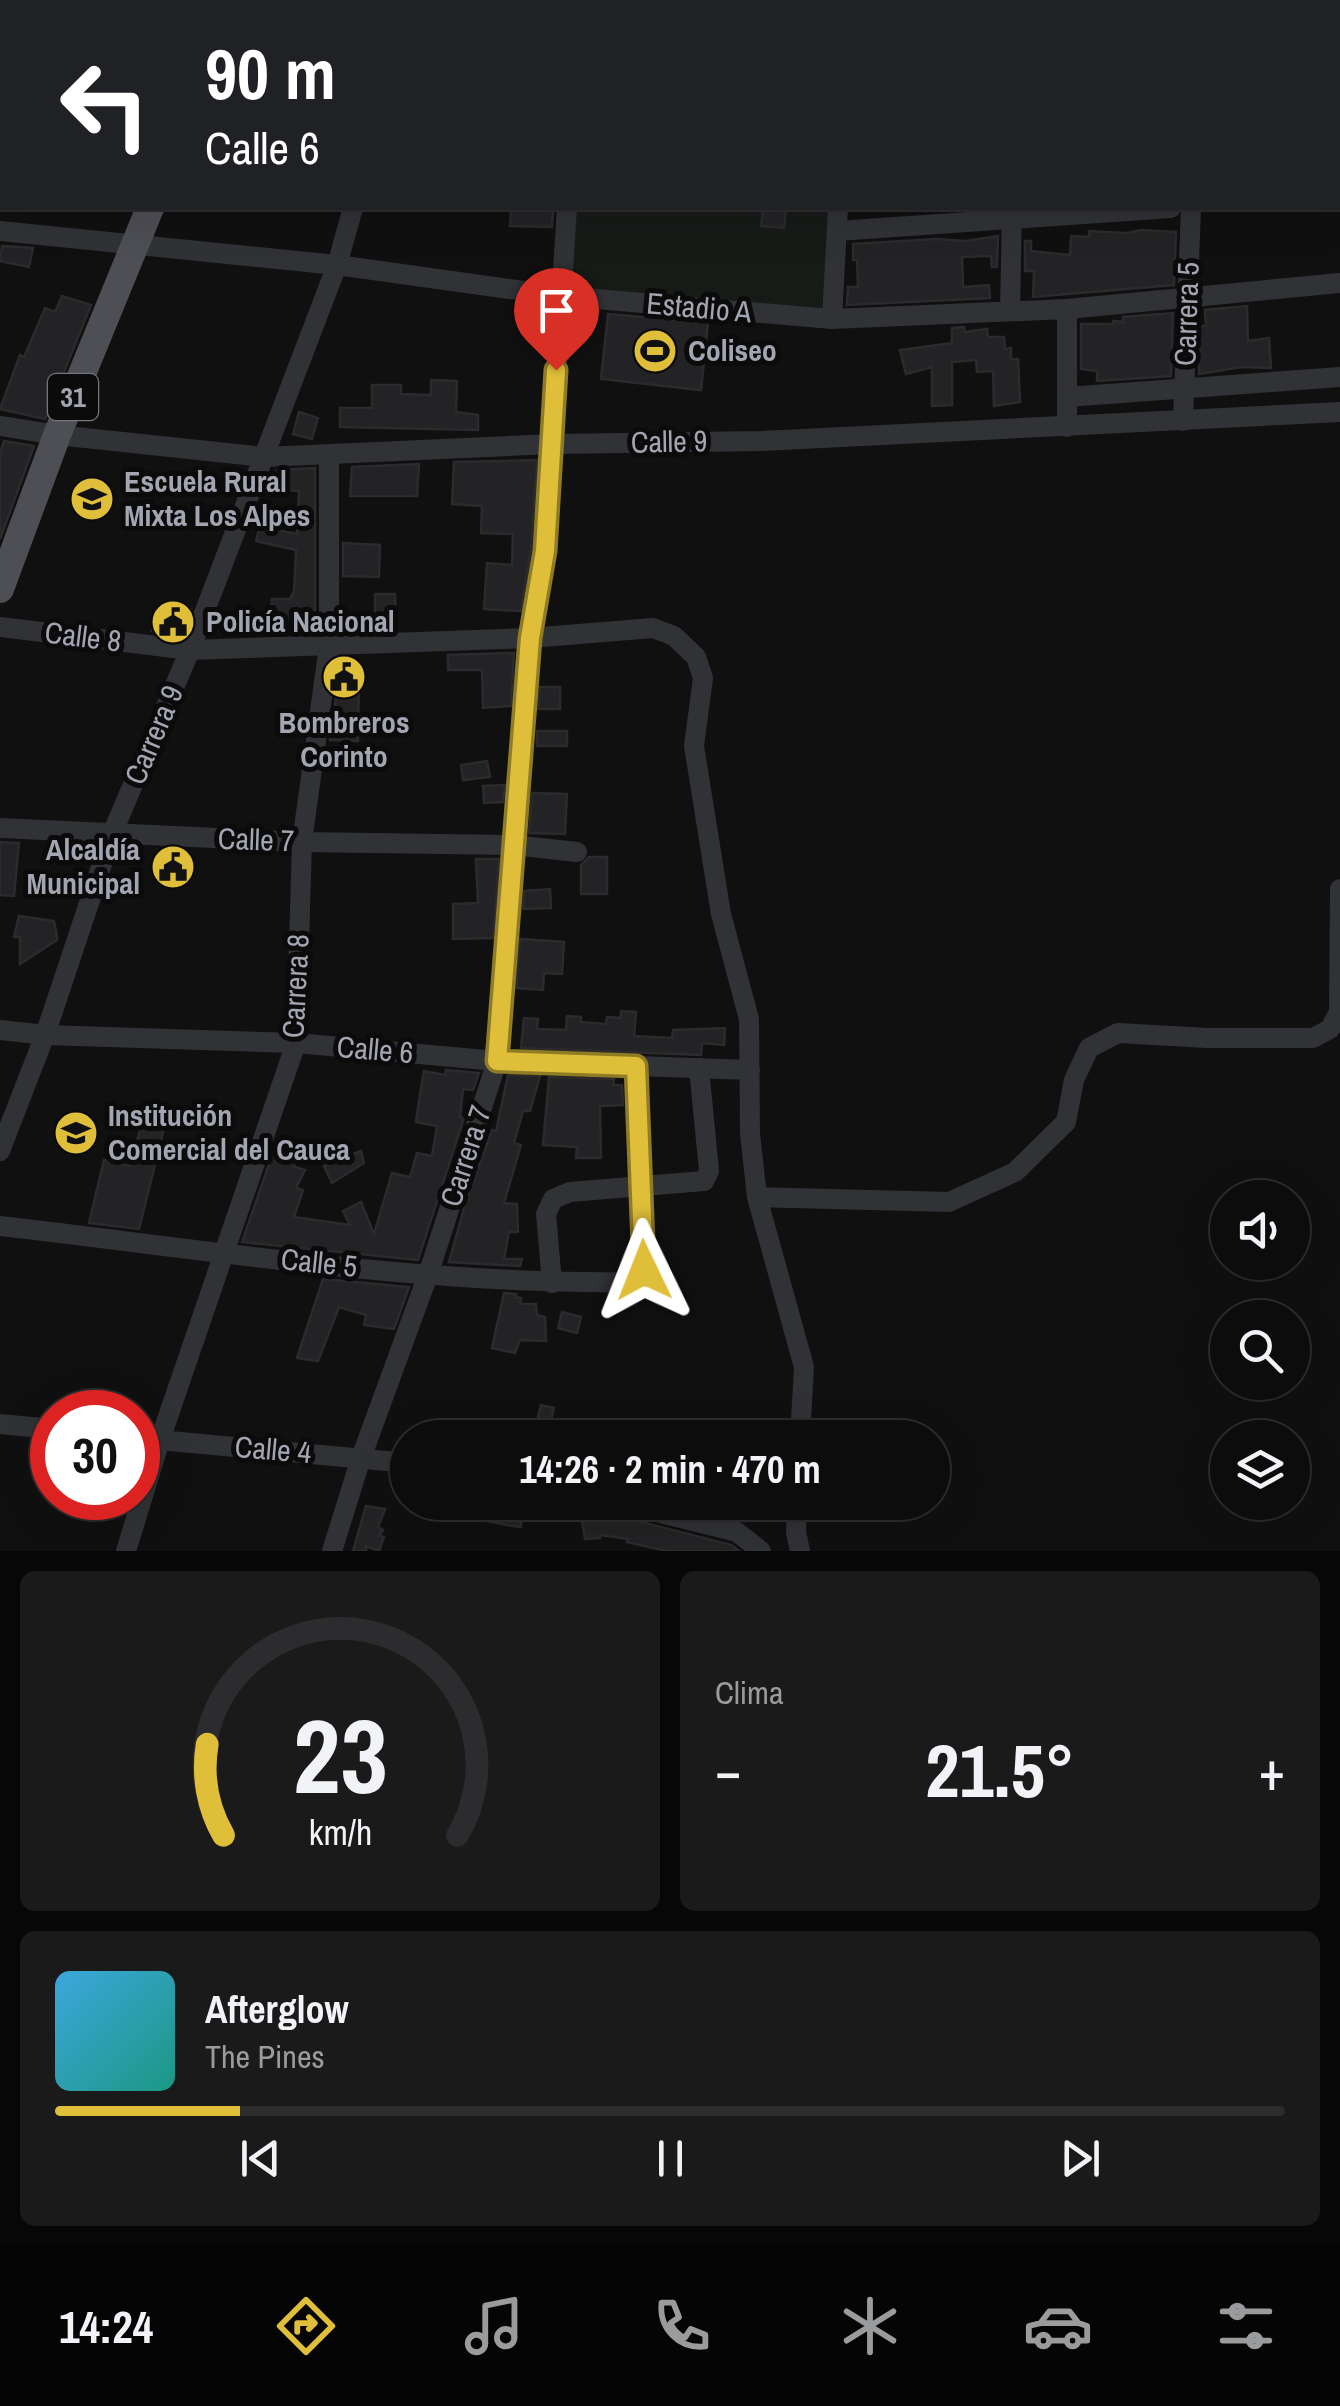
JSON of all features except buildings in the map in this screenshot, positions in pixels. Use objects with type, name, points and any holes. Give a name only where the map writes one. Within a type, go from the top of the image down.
[{"type":"main road","name":"31","points":[[0,588],[149,210]]},
{"type":"street","name":"Carrera 9","points":[[0,1150],[46,1035],[112,834],[190,650],[337,265],[352,210]]},
{"type":"street","name":"Carrera 7","points":[[332,1551],[497,1061],[530,638],[545,551],[568,210]]},
{"type":"street","points":[[832,318],[838,210]]},
{"type":"street","points":[[837,231],[1012,213],[1107,210]]},
{"type":"street","name":"Carrera 5","points":[[1183,421],[1191,210]]},
{"type":"street","points":[[1010,311],[1012,213]]},
{"type":"street","name":"Estadio A","points":[[0,230],[337,265],[560,296],[832,318],[1066,308],[1340,283]]},
{"type":"street","points":[[1066,308],[1066,426]]},
{"type":"street","points":[[1067,398],[1340,377]]},
{"type":"street","name":"Calle 9","points":[[0,426],[57,436],[264,457],[552,444],[762,441],[1340,412]]},
{"type":"street","name":"Carrera 8","points":[[160,1440],[296,1043],[302,842],[329,646],[329,455]]},
{"type":"street","name":"Calle 8","points":[[0,627],[190,650],[530,638],[652,628],[674,636],[696,657],[703,678],[694,746],[721,914],[749,1019],[750,1070]]},
{"type":"street","name":"Calle 7","points":[[0,828],[302,842],[513,845],[578,852]]},
{"type":"street","points":[[756,1197],[949,1202],[1015,1172],[1066,1122],[1074,1080],[1089,1048],[1118,1033],[1313,1038],[1330,1029],[1338,1012],[1340,890]]},
{"type":"street","name":"Calle 6","points":[[0,1030],[296,1043],[497,1061],[750,1070]]},
{"type":"street","points":[[636,1066],[641,1184]]},
{"type":"street","points":[[552,1283],[546,1214],[553,1199],[570,1192],[704,1181],[709,1171],[700,1068]]},
{"type":"street","points":[[750,1070],[756,1197],[804,1368],[801,1420]]},
{"type":"street","name":"Calle 5","points":[[0,1226],[428,1275],[552,1283],[632,1282],[644,1270],[641,1184]]},
{"type":"street","points":[[0,1424],[30,1427]]},
{"type":"street","name":"Calle 4","points":[[160,1440],[390,1461]]},
{"type":"street","name":"Carrera 8","points":[[126,1551],[135,1520]]},
{"type":"street","points":[[689,1520],[737,1532],[762,1551]]},
{"type":"street","points":[[796,1520],[800,1551]]},
{"type":"shaded area","points":[[575,210],[832,210],[827,313],[568,291]]},
{"type":"place","name":"Coliseo","points":[[655,351]]},
{"type":"place","name":"Escuela Rural Mixta Los Alpes","points":[[92,499]]},
{"type":"place","name":"Policía Nacional","points":[[173,622]]},
{"type":"place","name":"Bombreros Corinto","points":[[344,677]]},
{"type":"place","name":"Alcaldía Municipal","points":[[173,867]]},
{"type":"place","name":"Institución Comercial del Cauca","points":[[76,1133]]},
{"type":"route","points":[[556,370],[545,551],[530,638],[497,1061],[636,1066],[644,1270]]}]
